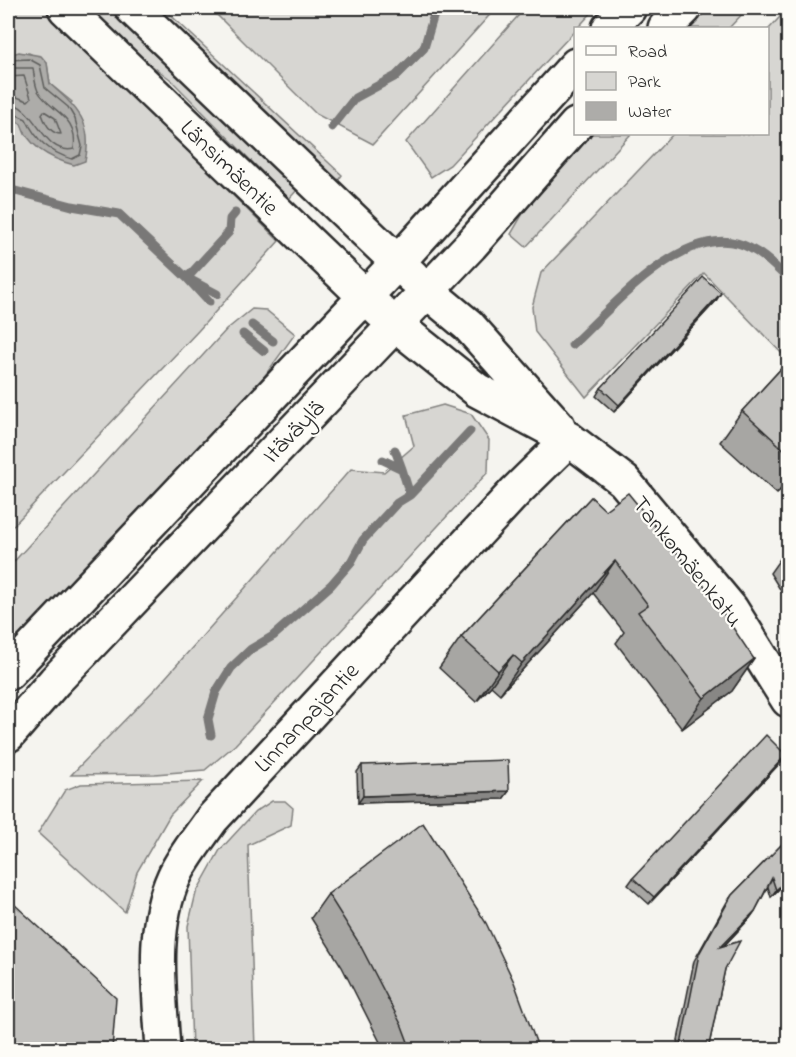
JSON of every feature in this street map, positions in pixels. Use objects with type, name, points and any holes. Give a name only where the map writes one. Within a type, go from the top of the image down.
[{"type":"main road","name":"Länsimäentie","points":[[64,8],[396,324]]},
{"type":"main road","name":"Länsimäentie","points":[[132,8],[427,291]]},
{"type":"main road","points":[[610,27],[629,8]]},
{"type":"main road","points":[[666,27],[685,8]]},
{"type":"main road","name":"Itäväylä","points":[[8,673],[397,263],[574,67]]},
{"type":"main road","name":"Itäväylä","points":[[8,735],[55,681],[471,245],[574,127]]},
{"type":"main road","name":"Tankomäenkatu","points":[[427,291],[468,325],[568,439]]},
{"type":"main road","name":"Tankomäenkatu","points":[[396,324],[477,390],[568,439],[624,481],[731,609],[789,700]]},
{"type":"main road","name":"Linnanpajantie","points":[[163,1050],[159,940],[164,909],[174,876],[212,819],[516,491],[568,439]]},
{"type":"green space","points":[[8,8],[44,8],[279,241],[198,331],[8,531],[8,116],[21,124],[25,134],[72,102],[50,84],[47,63],[29,53],[8,55]]},
{"type":"green space","points":[[85,8],[113,8],[297,190],[289,199],[170,79],[122,44]]},
{"type":"green space","points":[[146,8],[163,8],[342,175],[335,185]]},
{"type":"green space","points":[[210,8],[496,8],[373,144],[316,114]]},
{"type":"green space","points":[[525,8],[596,8],[578,27],[574,27],[574,32],[450,165],[431,177],[406,142]]},
{"type":"green space","points":[[709,8],[748,8],[730,27],[690,27]]},
{"type":"green space","points":[[788,8],[788,360],[704,273],[586,397],[535,332],[532,307],[541,273],[672,135],[769,135],[769,29]]},
{"type":"green space","points":[[590,135],[630,135],[526,247],[511,234],[529,203]]},
{"type":"green space","points":[[252,309],[266,310],[295,334],[253,392],[8,651],[8,568],[226,330]]},
{"type":"green space","points":[[443,405],[471,414],[489,440],[488,472],[235,745],[205,770],[155,774],[71,775],[158,686],[351,469],[384,472],[414,446],[406,415]]},
{"type":"green space","points":[[203,781],[170,815],[137,872],[125,912],[38,833],[65,790],[81,784]]},
{"type":"green space","points":[[272,801],[285,801],[293,808],[291,825],[248,845],[255,1049],[192,1049],[188,926],[196,893],[220,850],[255,812]]},
{"type":"water","points":[[19,52],[41,56],[47,63],[50,84],[81,116],[87,136],[85,161],[74,165],[42,151],[29,139],[21,124],[8,116],[8,55]]},
{"type":"building","points":[[703,277],[721,293],[619,405],[601,388]]},
{"type":"building","points":[[789,360],[789,454],[742,411]]},
{"type":"building","points":[[628,493],[709,592],[754,659],[704,698],[638,612],[648,605],[615,561],[522,663],[513,655],[498,671],[461,637],[591,497],[605,510]]},
{"type":"building","points":[[766,735],[786,755],[654,897],[633,878]]},
{"type":"building","points":[[508,760],[509,791],[363,796],[362,765]]},
{"type":"building","points":[[423,823],[486,923],[514,982],[539,1050],[411,1050],[402,1026],[359,943],[328,894]]},
{"type":"building","points":[[789,837],[789,877],[776,890],[772,878],[755,911],[720,947],[740,941],[725,969],[708,1050],[680,1050],[699,954],[732,895]]},
{"type":"building","points":[[14,904],[116,998],[112,1050],[8,1050],[8,911]]},
{"type":"waterway","points":[[332,127],[355,98],[396,76],[424,48],[435,11],[442,8]]},
{"type":"waterway","points":[[8,189],[72,206],[119,214],[209,302]]},
{"type":"waterway","points":[[217,294],[187,278],[229,232],[230,219],[235,213]]},
{"type":"waterway","points":[[572,345],[625,293],[647,275],[669,259],[692,248],[715,242],[744,245],[771,263],[788,279]]},
{"type":"waterway","points":[[252,325],[273,341]]},
{"type":"waterway","points":[[243,334],[264,351]]},
{"type":"waterway","points":[[410,495],[470,431]]},
{"type":"waterway","points":[[395,450],[402,469]]},
{"type":"waterway","points":[[211,735],[208,719],[216,692],[231,668],[251,649],[273,636],[331,585],[351,562],[363,540],[397,503],[410,495],[402,469],[383,460]]}]
